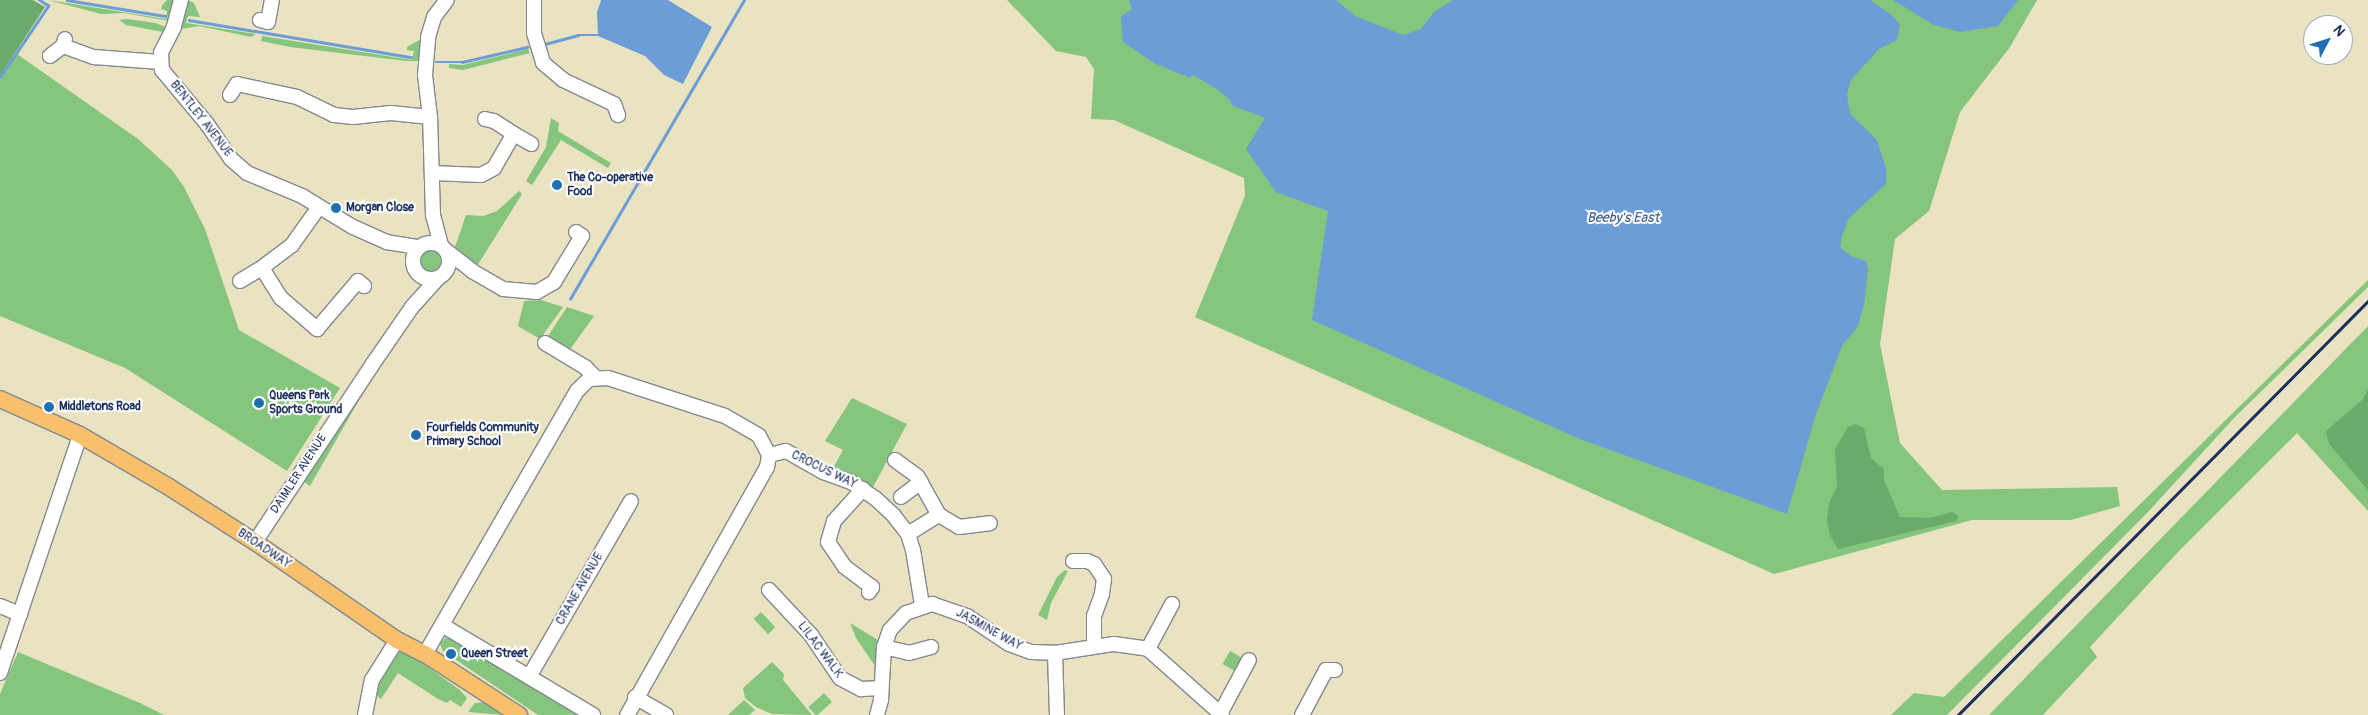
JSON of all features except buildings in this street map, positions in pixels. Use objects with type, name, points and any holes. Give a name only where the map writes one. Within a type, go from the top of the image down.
[{"type":"main road","name":"BROADWAY","points":[[0,399],[80,435],[255,542],[397,640],[425,654],[520,715]]},
{"type":"street","points":[[50,56],[64,42],[94,57],[160,62],[181,0]]},
{"type":"street","points":[[260,20],[268,22],[272,0]]},
{"type":"street","points":[[442,274],[450,261],[433,216],[430,117],[425,75],[426,45],[434,17],[447,0]]},
{"type":"street","points":[[534,0],[534,33],[543,63],[563,80],[619,107]]},
{"type":"street","name":"BENTLEY AVENUE","points":[[160,62],[162,70],[208,124],[231,159],[247,173],[319,207],[386,242],[416,269]]},
{"type":"street","points":[[234,85],[297,97],[334,115],[354,117],[391,113],[430,117]]},
{"type":"street","points":[[485,119],[531,144]]},
{"type":"street","points":[[432,173],[481,175],[494,168],[508,131]]},
{"type":"street","points":[[240,281],[262,268],[292,245],[319,207]]},
{"type":"street","points":[[433,216],[423,245],[414,255],[416,269],[428,279],[442,274],[472,271]]},
{"type":"street","points":[[423,245],[444,249],[472,271],[503,288],[521,292],[545,290],[554,282],[582,236],[576,232]]},
{"type":"street","name":"BENTLEY AVENUE","points":[[386,242],[423,245]]},
{"type":"street","points":[[262,268],[282,298],[317,328],[358,281],[364,286]]},
{"type":"street","name":"DAIMLER AVENUE","points":[[412,307],[416,269]]},
{"type":"street","name":"DAIMLER AVENUE","points":[[255,542],[325,432],[412,307],[442,274]]},
{"type":"street","points":[[545,343],[585,367],[594,377]]},
{"type":"street","points":[[425,654],[577,391],[594,377],[608,378],[725,416],[759,436],[769,455],[767,467],[635,697],[627,715]]},
{"type":"street","points":[[0,674],[80,435]]},
{"type":"street","name":"CROCUS WAY","points":[[769,455],[786,451],[863,489],[894,516],[908,534],[915,557],[922,605]]},
{"type":"street","points":[[895,460],[911,470],[921,482],[939,515],[959,527],[990,523]]},
{"type":"street","points":[[901,497],[921,482]]},
{"type":"street","points":[[863,489],[834,521],[828,542],[837,559],[872,586]]},
{"type":"street","name":"CRANE AVENUE","points":[[529,677],[631,501]]},
{"type":"street","points":[[908,534],[939,515]]},
{"type":"street","points":[[1073,561],[1080,560],[1094,564],[1104,579],[1102,594],[1094,616],[1094,646]]},
{"type":"street","name":"LILAC WALK","points":[[769,590],[811,636],[840,678],[861,689],[881,688]]},
{"type":"street","points":[[1172,604],[1148,650],[1221,714],[1249,660]]},
{"type":"street","points":[[876,715],[881,688],[884,647],[898,620],[922,605]]},
{"type":"street","name":"JASMINE WAY","points":[[922,605],[955,610],[1020,649],[1055,653],[1116,644],[1148,650]]},
{"type":"street","points":[[0,606],[20,614]]},
{"type":"street","points":[[442,625],[593,715]]},
{"type":"street","points":[[365,715],[372,680],[397,640]]},
{"type":"street","points":[[884,647],[910,653],[927,650]]},
{"type":"street","points":[[1055,653],[1057,715]]},
{"type":"street","points":[[1302,715],[1326,670],[1335,670]]},
{"type":"street","points":[[635,697],[666,715]]},
{"type":"green space","points":[[0,0],[33,0],[45,7],[0,76]]},
{"type":"green space","points":[[48,0],[166,19],[167,11],[161,9],[163,4],[167,0],[174,0],[169,21],[124,13],[101,14]]},
{"type":"green space","points":[[188,0],[194,3],[200,17],[188,16],[186,23],[256,34],[251,37],[199,26],[181,29]]},
{"type":"green space","name":"Beeby's East","points":[[1007,0],[2037,0],[2010,47],[1960,112],[1929,211],[1895,239],[1880,344],[1900,443],[1942,490],[2117,487],[2120,506],[2071,520],[1972,520],[1774,574],[1195,317],[1245,196],[1244,178],[1114,120],[1091,119],[1094,69],[1086,57],[1056,51]]},
{"type":"green space","points":[[127,19],[156,23],[165,27],[163,32],[126,25],[119,20]]},
{"type":"green space","points":[[262,36],[412,60],[414,51],[407,50],[407,47],[421,39],[418,61],[406,61],[290,47],[261,41]]},
{"type":"green space","points":[[528,49],[530,53],[463,70],[449,68],[449,64],[463,65]]},
{"type":"green space","points":[[17,54],[138,139],[172,170],[184,187],[205,229],[239,330],[340,388],[287,471],[125,368],[0,316],[0,80]]},
{"type":"green space","points":[[551,118],[559,123],[558,131],[611,163],[608,168],[561,140],[532,185],[526,181],[546,147]]},
{"type":"green space","points":[[519,191],[522,194],[477,266],[455,247],[466,215],[483,216],[497,211]]},
{"type":"green space","points":[[431,251],[438,254],[441,261],[438,268],[431,271],[424,268],[421,261],[424,254]]},
{"type":"green space","points":[[2368,280],[2368,287],[2235,417],[2147,513],[1947,715],[1891,715],[1914,693],[1944,697]]},
{"type":"green space","points":[[541,300],[563,307],[540,339],[518,326],[524,301]]},
{"type":"green space","points":[[567,307],[594,316],[569,351],[546,339]]},
{"type":"green space","points":[[2368,326],[2368,511],[2297,433],[2178,552],[2090,647],[2097,657],[2043,715],[1989,715]]},
{"type":"green space","points":[[377,372],[310,486],[303,481],[348,409]]},
{"type":"green space","points":[[2368,389],[2368,490],[2329,444],[2326,431],[2363,399]]},
{"type":"green space","points":[[852,398],[907,424],[872,489],[832,470],[843,450],[825,441]]},
{"type":"green space","points":[[1856,424],[1864,428],[1871,458],[1884,469],[1884,480],[1900,517],[1930,518],[1952,512],[1959,516],[1956,521],[1838,549],[1830,535],[1827,520],[1829,503],[1837,487],[1835,449],[1848,427]]},
{"type":"green space","points":[[1065,570],[1068,571],[1051,603],[1047,620],[1038,615],[1057,577]]},
{"type":"green space","points":[[761,612],[775,627],[768,634],[754,619]]},
{"type":"green space","points":[[850,623],[878,640],[875,666],[856,638]]},
{"type":"green space","points":[[445,638],[454,638],[584,715],[538,715],[443,651],[440,644]]},
{"type":"green space","points":[[404,650],[460,690],[467,698],[461,707],[450,700],[447,703],[438,699],[398,673],[381,699],[376,695],[380,679],[397,652]]},
{"type":"green space","points":[[1230,651],[1244,659],[1236,672],[1222,664]]},
{"type":"green space","points":[[18,652],[140,703],[164,715],[0,715],[0,694]]},
{"type":"green space","points":[[772,662],[784,674],[783,680],[812,715],[772,714],[756,707],[745,698],[743,688]]},
{"type":"green space","points":[[824,693],[832,702],[818,715],[808,707]]},
{"type":"green space","points":[[744,700],[755,710],[749,715],[728,715]]},
{"type":"green space","points":[[486,702],[503,715],[468,712],[475,703]]},
{"type":"water","points":[[601,0],[668,0],[712,27],[683,84],[664,75],[645,56],[598,36],[597,12]]},
{"type":"water","name":"Beeby's East","points":[[1129,0],[1336,0],[1355,16],[1403,35],[1421,29],[1434,12],[1453,0],[1870,0],[1893,16],[1900,25],[1897,40],[1879,49],[1851,80],[1847,94],[1850,114],[1877,140],[1886,168],[1886,184],[1849,218],[1840,247],[1851,256],[1866,261],[1868,270],[1864,305],[1858,326],[1842,346],[1816,414],[1787,514],[1580,439],[1312,320],[1328,211],[1276,192],[1246,149],[1265,118],[1231,105],[1231,101],[1217,89],[1193,75],[1190,78],[1154,63],[1123,42],[1121,16],[1132,10]]},
{"type":"water","points":[[1893,0],[2018,0],[1998,26],[1960,32],[1934,25]]},
{"type":"waterway","points":[[0,77],[48,6],[39,0]]},
{"type":"waterway","points":[[67,0],[165,16]]},
{"type":"waterway","points":[[570,299],[744,0]]},
{"type":"waterway","points":[[189,20],[411,57]]},
{"type":"waterway","points":[[545,44],[578,35],[599,35]]},
{"type":"waterway","points":[[436,62],[462,62],[527,47]]},
{"type":"railway","points":[[1958,715],[2368,301]]},
{"type":"place","name":"The Co-operative Food","points":[[557,185]]},
{"type":"place","name":"Morgan Close","points":[[336,208]]},
{"type":"place","name":"Queens Park Sports Ground","points":[[259,403]]},
{"type":"place","name":"Middletons Road","points":[[49,407]]},
{"type":"place","name":"Fourfields Community Primary School","points":[[416,435]]},
{"type":"place","name":"Queen Street","points":[[451,654]]}]
